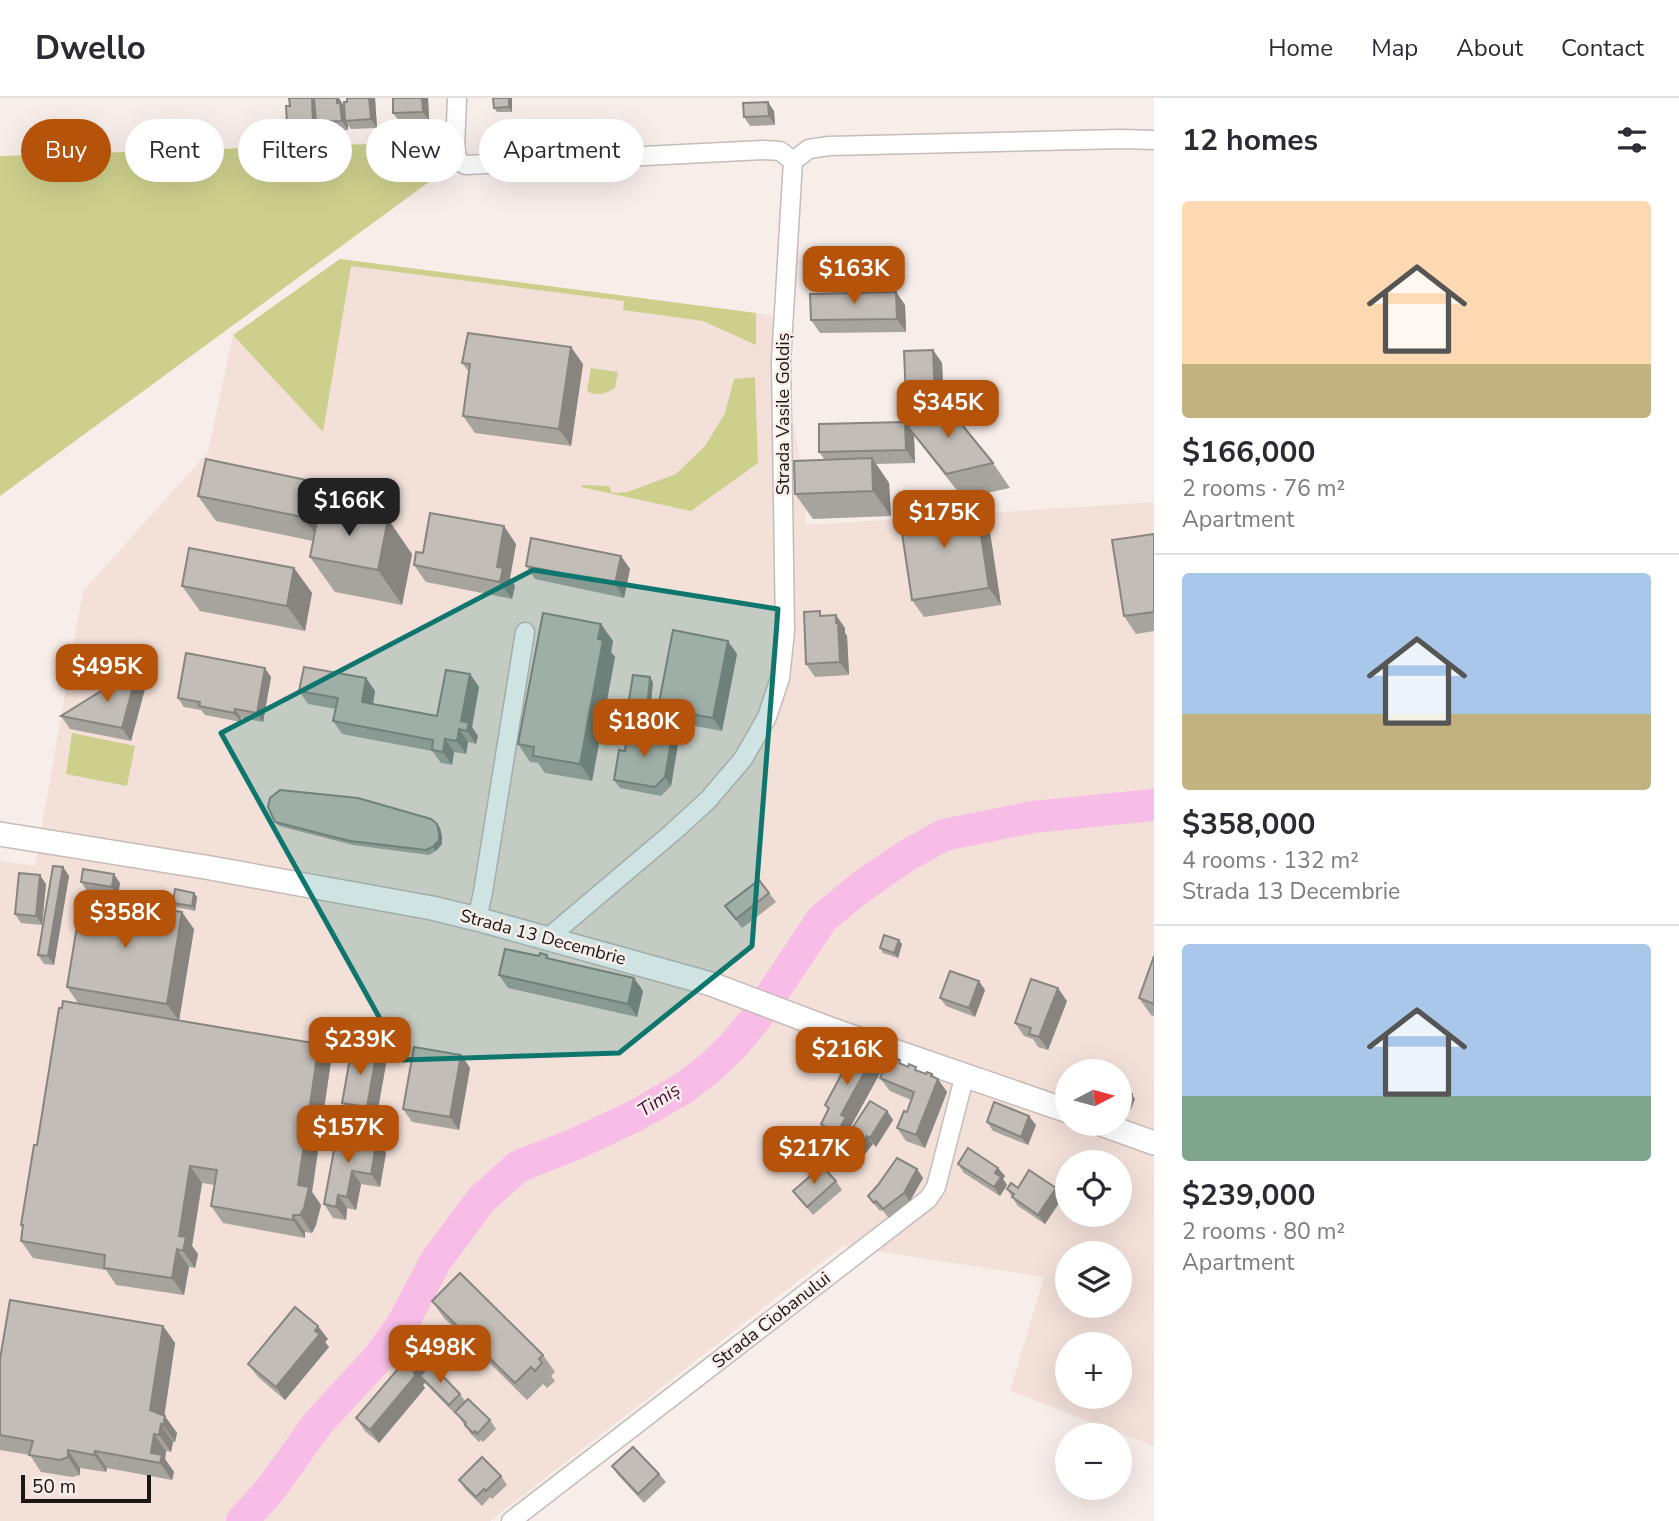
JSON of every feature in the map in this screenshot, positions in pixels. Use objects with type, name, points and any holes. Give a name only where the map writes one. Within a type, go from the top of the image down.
[{"type":"main road","name":"Strada 13 Decembrie","points":[[0,834],[219,869],[432,908],[549,937],[711,984],[830,1029],[1055,1106]]},
{"type":"main road","points":[[1132,1135],[1154,1143]]},
{"type":"street","points":[[457,98],[455,149],[458,161],[466,166],[763,150],[780,151],[793,161],[809,149],[829,146],[1154,140]]},
{"type":"street","name":"Strada Vasile Goldiș","points":[[549,937],[708,800],[743,759],[767,717],[780,678],[785,631],[780,362],[793,161]]},
{"type":"street","points":[[477,919],[525,632]]},
{"type":"street","name":"Strada Ciobanului","points":[[511,1521],[928,1199],[936,1186],[965,1074]]},
{"type":"highlighted area","points":[[533,570],[778,609],[752,946],[619,1053],[403,1060],[221,733]]},
{"type":"shaded area","points":[[340,259],[772,315],[803,475],[806,525],[1154,502],[1154,1446],[1132,1438],[1132,1423],[1094,1423],[1057,1409],[1132,1409],[1132,1332],[1055,1332],[1055,1408],[1010,1391],[1044,1277],[843,1246],[490,1521],[0,1521],[0,861],[35,866],[83,591],[208,452],[233,335]]},
{"type":"green space","points":[[366,144],[366,182],[429,182],[0,496],[0,156],[21,155],[21,182],[111,182],[111,152],[125,152],[125,182],[224,182],[224,149],[238,148],[238,182],[352,182],[352,145]]},
{"type":"green space","points":[[340,259],[756,313],[756,345],[703,321],[623,310],[624,301],[351,266],[323,432],[233,335]]},
{"type":"green space","points":[[591,368],[618,372],[615,388],[601,394],[587,391]]},
{"type":"green space","points":[[755,377],[758,463],[691,511],[581,487],[609,486],[612,493],[627,492],[676,474],[705,446],[725,413],[734,379]]},
{"type":"green space","points":[[72,733],[135,746],[127,786],[66,774]]},
{"type":"building","points":[[289,98],[312,98],[313,119],[287,119],[286,106],[290,106]]},
{"type":"building","points":[[314,98],[337,98],[342,119],[316,119]]},
{"type":"building","points":[[347,98],[369,98],[371,119],[345,119],[344,102],[347,102]]},
{"type":"building","points":[[393,98],[422,98],[423,112],[393,113]]},
{"type":"building","points":[[493,98],[509,98],[509,107],[494,108]]},
{"type":"building","points":[[768,102],[769,116],[744,117],[743,103]]},
{"type":"building","points":[[896,292],[897,319],[811,320],[810,294]]},
{"type":"building","points":[[468,333],[571,347],[559,429],[463,416],[470,364],[462,363]]},
{"type":"building","points":[[933,350],[935,399],[927,399],[927,403],[906,400],[904,351]]},
{"type":"building","points":[[941,399],[993,463],[946,474],[908,427]]},
{"type":"building","points":[[905,422],[906,450],[819,452],[819,424]]},
{"type":"building","points":[[872,458],[873,491],[795,494],[794,461]]},
{"type":"building","points":[[206,459],[311,481],[303,517],[198,496]]},
{"type":"building","points":[[980,501],[981,509],[977,509],[989,588],[912,600],[899,513]]},
{"type":"building","points":[[320,506],[388,519],[378,570],[310,557]]},
{"type":"building","points":[[430,513],[504,526],[497,567],[503,568],[500,582],[414,565],[416,552],[423,553]]},
{"type":"building","points":[[1154,534],[1154,612],[1124,616],[1112,540]]},
{"type":"building","points":[[531,538],[621,556],[615,584],[526,566]]},
{"type":"building","points":[[189,548],[294,568],[287,606],[182,586]]},
{"type":"building","points":[[820,611],[820,616],[836,615],[840,662],[806,664],[804,612]]},
{"type":"building","points":[[543,613],[601,624],[598,639],[603,640],[580,764],[533,756],[534,747],[518,744]]},
{"type":"building","points":[[673,630],[728,641],[713,718],[658,708]]},
{"type":"building","points":[[186,653],[265,668],[257,713],[235,709],[234,713],[199,706],[200,702],[178,698]]},
{"type":"building","points":[[304,667],[366,678],[362,702],[437,716],[446,670],[470,674],[461,721],[469,723],[467,731],[459,729],[457,741],[445,739],[443,752],[432,750],[433,740],[333,721],[338,698],[299,691]]},
{"type":"building","points":[[138,668],[122,728],[61,716]]},
{"type":"building","points":[[633,675],[650,677],[647,709],[653,710],[650,727],[623,723]]},
{"type":"building","points":[[631,729],[672,736],[665,777],[655,787],[614,780],[619,750],[625,751]]},
{"type":"building","points":[[280,790],[358,798],[431,819],[437,824],[439,840],[426,850],[350,841],[275,822],[268,807],[270,798]]},
{"type":"building","points":[[53,866],[63,867],[48,956],[38,955]]},
{"type":"building","points":[[83,869],[114,874],[112,887],[81,882]]},
{"type":"building","points":[[19,873],[40,875],[36,916],[15,914]]},
{"type":"building","points":[[759,880],[769,893],[736,919],[725,906]]},
{"type":"building","points":[[175,889],[194,893],[192,906],[173,903]]},
{"type":"building","points":[[82,896],[182,912],[167,1004],[67,987]]},
{"type":"building","points":[[884,935],[899,940],[894,953],[880,948]]},
{"type":"building","points":[[505,949],[539,956],[540,953],[547,955],[546,958],[634,978],[628,1004],[499,975]]},
{"type":"building","points":[[1154,956],[1154,1004],[1139,998]]},
{"type":"building","points":[[950,971],[979,981],[969,1008],[940,998]]},
{"type":"building","points":[[1031,979],[1058,988],[1039,1037],[1029,1034],[1031,1028],[1015,1023]]},
{"type":"building","points":[[63,1001],[319,1044],[298,1185],[309,1187],[300,1215],[293,1215],[293,1220],[211,1206],[217,1170],[190,1166],[179,1236],[186,1237],[183,1251],[177,1249],[172,1278],[104,1268],[105,1255],[21,1241],[21,1225],[34,1145],[37,1145],[59,1008],[62,1008]]},
{"type":"building","points":[[859,1042],[876,1051],[841,1115],[846,1117],[837,1133],[821,1124],[829,1108],[825,1105]]},
{"type":"building","points":[[352,1047],[377,1051],[367,1107],[342,1103]]},
{"type":"building","points":[[414,1047],[461,1055],[450,1117],[403,1109]]},
{"type":"building","points":[[895,1058],[900,1060],[899,1063],[908,1067],[909,1064],[916,1067],[915,1070],[926,1074],[927,1072],[938,1079],[916,1135],[897,1128],[904,1111],[907,1112],[914,1092],[880,1078],[888,1059],[894,1061]]},
{"type":"building","points":[[870,1101],[887,1111],[870,1138],[867,1136],[846,1161],[832,1150],[853,1127]]},
{"type":"building","points":[[994,1102],[1029,1116],[1021,1137],[987,1122]]},
{"type":"building","points":[[337,1134],[377,1140],[371,1174],[352,1171],[347,1197],[338,1195],[336,1207],[324,1204]]},
{"type":"building","points":[[968,1148],[998,1168],[995,1173],[1001,1177],[994,1187],[958,1164]]},
{"type":"building","points":[[897,1158],[917,1169],[904,1193],[883,1209],[868,1196]]},
{"type":"building","points":[[822,1166],[836,1181],[807,1207],[793,1191]]},
{"type":"building","points":[[1029,1170],[1055,1190],[1038,1215],[1012,1197],[1014,1194],[1007,1189],[1011,1183],[1018,1188]]},
{"type":"building","points":[[460,1273],[543,1355],[539,1359],[542,1363],[535,1371],[531,1367],[515,1383],[432,1301]]},
{"type":"building","points":[[10,1300],[163,1326],[150,1410],[165,1416],[159,1435],[154,1434],[151,1453],[162,1455],[160,1463],[95,1451],[94,1455],[68,1450],[68,1457],[60,1460],[29,1455],[33,1441],[0,1435],[0,1359]]},
{"type":"building","points":[[295,1307],[318,1326],[315,1331],[320,1334],[276,1387],[248,1364]]},
{"type":"building","points":[[412,1360],[419,1366],[414,1373],[416,1375],[370,1430],[356,1418],[403,1363],[407,1366]]},
{"type":"building","points":[[431,1364],[460,1394],[449,1405],[420,1376]]},
{"type":"building","points":[[468,1399],[490,1420],[477,1434],[465,1425],[455,1412]]},
{"type":"building","points":[[633,1447],[659,1474],[638,1494],[612,1466]]},
{"type":"building","points":[[482,1457],[501,1476],[476,1497],[459,1480]]},
{"type":"waterway","name":"Timiș","points":[[242,1521],[270,1490],[318,1423],[378,1358],[402,1325],[435,1262],[481,1200],[519,1166],[633,1117],[684,1088],[712,1066],[756,1018],[822,919],[861,887],[906,856],[944,835],[1033,817],[1154,805]]}]
